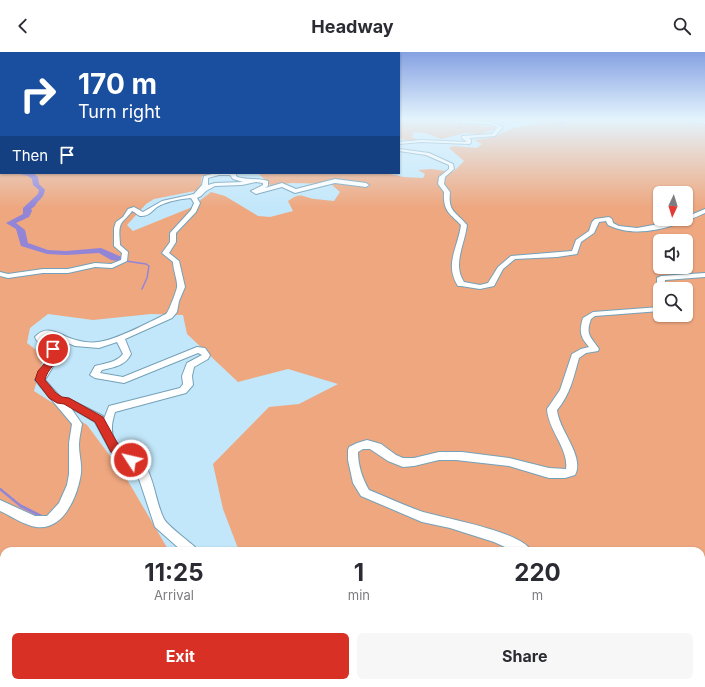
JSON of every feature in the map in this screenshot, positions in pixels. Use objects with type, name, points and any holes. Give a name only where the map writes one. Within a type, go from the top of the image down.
[{"type":"street","points":[[400,150],[427,154],[451,164],[451,169],[442,177],[441,184],[447,192],[446,204],[450,211],[464,225],[455,263],[457,276],[461,284],[480,287],[491,284],[500,268],[513,257],[532,255],[557,256],[575,253],[578,241],[592,232],[597,220],[609,219],[610,224],[615,227],[643,229],[667,226]]},
{"type":"street","points":[[0,505],[39,522],[48,521],[56,517],[62,507],[68,495],[75,472],[74,445],[77,424],[60,401],[52,395],[40,380],[42,373],[53,361],[56,352],[48,344],[40,340],[39,337],[49,332],[75,343],[99,345],[120,338],[147,325],[164,320],[173,312],[175,301],[181,287],[176,261],[165,253],[173,242],[173,233],[194,211],[197,203],[194,200],[195,196],[205,185],[206,177],[220,174]]},
{"type":"street","points":[[233,174],[235,178],[249,182]]},
{"type":"street","points":[[0,274],[8,276],[43,271],[68,271],[95,265],[112,266],[122,263],[124,261],[125,252],[117,246],[117,228],[119,222],[125,218],[128,211],[134,209],[140,214],[145,214],[160,204],[180,198],[199,195],[204,189],[211,185],[235,185],[256,180],[266,182],[265,186],[254,191],[256,192],[282,185],[296,191],[335,181],[366,185]]},
{"type":"street","points":[[693,216],[705,211]]},
{"type":"street","points":[[661,282],[661,278],[705,275]]},
{"type":"street","points":[[519,547],[496,537],[450,523],[422,517],[365,493],[359,483],[353,460],[353,450],[359,445],[366,444],[377,447],[396,461],[401,462],[408,463],[439,456],[483,458],[508,462],[551,473],[567,474],[571,472],[571,459],[555,426],[552,409],[565,390],[575,356],[584,351],[595,349],[587,340],[583,332],[587,318],[593,314],[653,310]]},
{"type":"street","points":[[107,432],[110,425],[109,415],[112,409],[183,391],[188,386],[187,376],[190,365],[206,355],[202,350],[193,352],[124,380],[95,375],[98,368],[120,362],[126,357],[127,354],[120,338]]},
{"type":"street","points":[[60,401],[66,401],[99,419],[115,449],[131,460],[142,471],[159,523],[186,547]]},
{"type":"shaded area","points":[[450,149],[705,149],[705,547],[237,547],[223,509],[213,464],[269,407],[299,404],[338,384],[288,369],[238,382],[187,334],[183,315],[151,314],[93,320],[48,314],[30,328],[27,343],[44,356],[34,391],[87,425],[125,476],[167,547],[0,547],[0,174],[209,174],[202,176],[200,190],[154,199],[146,204],[127,225],[133,231],[190,208],[211,192],[225,196],[258,216],[270,217],[293,211],[288,201],[296,196],[299,195],[315,199],[334,201],[340,192],[331,184],[291,183],[271,186],[259,174],[390,174],[404,177],[423,178],[425,174],[418,170],[431,169],[453,172],[464,161]]},
{"type":"waterway","points":[[31,174],[32,177],[35,177],[36,185],[42,190],[41,195],[31,204],[33,205],[27,208],[28,211],[26,215],[10,223],[19,228],[22,233],[24,244],[47,252],[66,253],[101,250],[114,258],[121,260]]},
{"type":"waterway","points":[[126,261],[146,264],[149,266],[147,278],[142,289]]},
{"type":"waterway","points":[[0,489],[22,507]]},
{"type":"waterway","points":[[21,506],[43,517]]},
{"type":"route","points":[[53,349],[56,352],[53,361],[42,373],[40,380],[52,395],[60,401],[66,401],[85,413],[99,419],[115,449],[131,460]]}]
